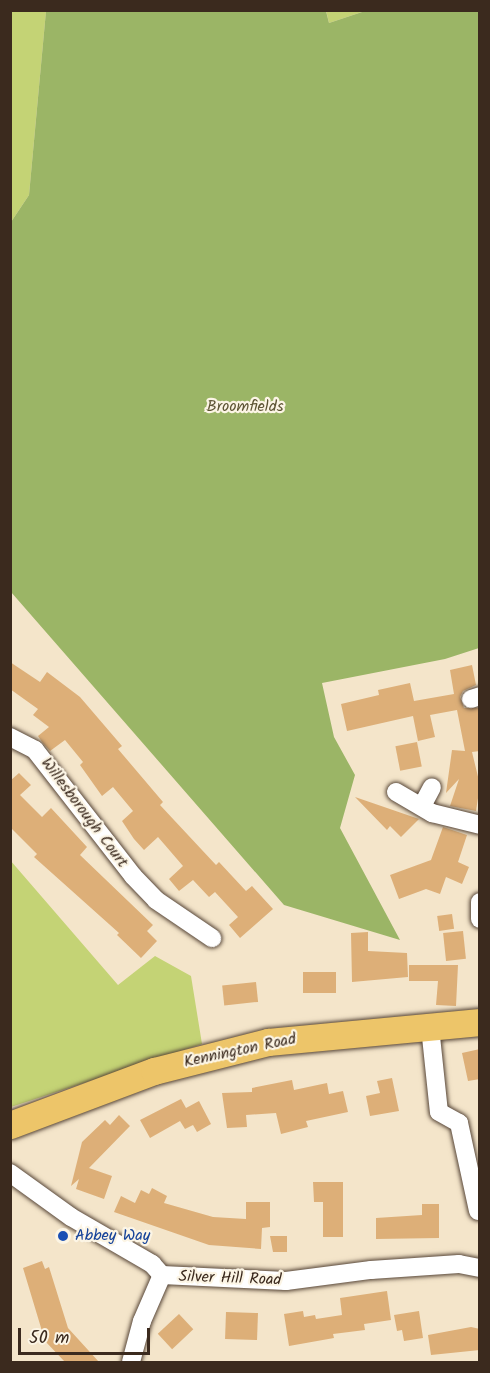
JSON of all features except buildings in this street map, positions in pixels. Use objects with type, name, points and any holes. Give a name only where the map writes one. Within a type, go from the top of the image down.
[{"type":"main road","name":"Kennington Road","points":[[10,1125],[154,1071],[268,1042],[480,1022]]},
{"type":"street","name":"Willesborough Court","points":[[10,737],[35,750],[133,876],[156,900],[212,938]]},
{"type":"street","points":[[422,806],[432,787]]},
{"type":"street","points":[[396,792],[432,813],[480,825]]},
{"type":"street","points":[[480,902],[480,918]]},
{"type":"street","points":[[430,1027],[439,1112],[459,1123],[478,1210]]},
{"type":"street","name":"Silver Hill Road","points":[[10,1173],[71,1216],[168,1276],[208,1275],[285,1281],[370,1270],[459,1264],[480,1268]]},
{"type":"street","points":[[131,1362],[139,1329],[168,1276]]},
{"type":"green space","points":[[326,10],[365,11],[329,23]]},
{"type":"green space","points":[[11,11],[46,11],[29,195],[11,222]]},
{"type":"green space","name":"Broomfields","points":[[46,11],[326,11],[329,23],[365,11],[479,11],[479,648],[445,659],[322,683],[334,737],[355,775],[340,828],[400,940],[284,905],[11,592],[11,222],[29,195]]},
{"type":"green space","points":[[10,860],[118,985],[155,956],[191,976],[202,1044],[11,1107]]},
{"type":"place","name":"Abbey Way","points":[[63,1236]]}]
